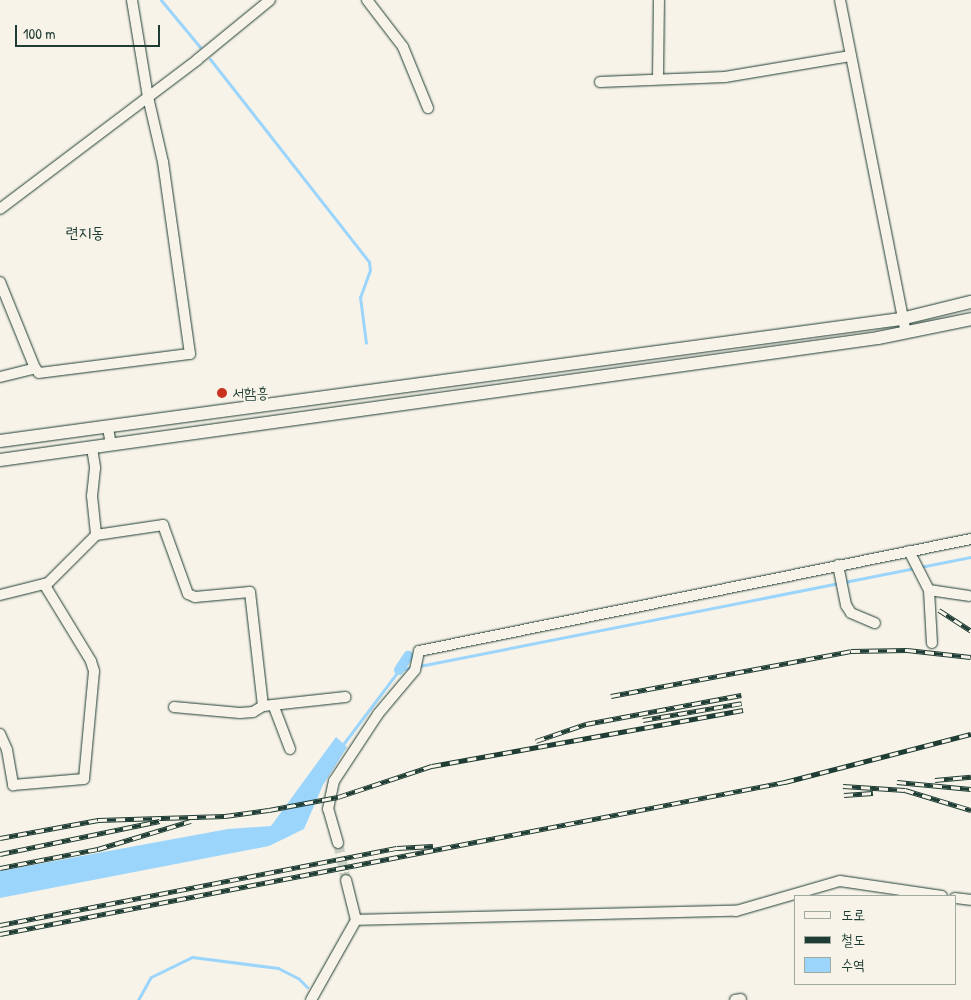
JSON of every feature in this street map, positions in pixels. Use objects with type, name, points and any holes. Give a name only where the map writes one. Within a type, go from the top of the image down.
[{"type":"main road","points":[[0,441],[108,428],[901,319],[971,302]]},
{"type":"main road","points":[[0,460],[906,333],[971,319]]},
{"type":"street","points":[[0,282],[34,368],[39,373],[190,354],[163,162],[148,96],[132,0]]},
{"type":"street","points":[[0,209],[270,0]]},
{"type":"street","points":[[367,0],[403,47],[428,108]]},
{"type":"street","points":[[658,78],[659,0]]},
{"type":"street","points":[[840,0],[901,319],[906,333]]},
{"type":"street","points":[[600,82],[658,78],[725,77],[850,56]]},
{"type":"street","points":[[0,377],[34,368]]},
{"type":"street","points":[[108,428],[111,445]]},
{"type":"street","points":[[92,448],[96,468],[92,496],[96,535]]},
{"type":"street","points":[[0,595],[44,584],[56,578],[96,535],[162,525],[188,594],[195,597],[250,592],[268,706],[290,749]]},
{"type":"street","points":[[338,843],[328,809],[334,781],[378,714],[415,670],[419,650],[839,570],[971,539]]},
{"type":"street","points":[[910,554],[929,590],[932,643]]},
{"type":"street","points":[[839,570],[841,588],[851,613],[875,623]]},
{"type":"street","points":[[0,734],[7,750],[13,785],[84,779],[94,672],[91,661],[44,584]]},
{"type":"street","points":[[929,590],[968,596]]},
{"type":"street","points":[[174,707],[240,713],[253,712],[268,706],[346,697]]},
{"type":"street","points":[[311,1000],[356,920],[346,880]]},
{"type":"street","points":[[356,920],[736,911],[840,881],[935,895]]},
{"type":"street","points":[[956,898],[971,900]]},
{"type":"water","points":[[336,737],[347,747],[323,785],[304,829],[269,846],[0,898],[0,871],[228,829],[271,826]]},
{"type":"waterway","points":[[161,0],[200,47]]},
{"type":"waterway","points":[[210,59],[369,262],[370,270],[360,297],[366,343]]},
{"type":"waterway","points":[[341,747],[399,670],[971,557]]},
{"type":"waterway","points":[[399,670],[408,656]]},
{"type":"waterway","points":[[138,1000],[151,977],[192,957],[278,968],[298,978],[307,987]]},
{"type":"tunnel","points":[[338,843],[346,880]]},
{"type":"railway","points":[[939,610],[971,631]]},
{"type":"railway","points":[[611,696],[851,651],[907,650],[971,657]]},
{"type":"railway","points":[[536,741],[586,724],[741,695]]},
{"type":"railway","points":[[643,720],[742,703]]},
{"type":"railway","points":[[0,838],[98,820],[225,816],[269,810],[338,797],[432,766],[743,710]]},
{"type":"railway","points":[[0,934],[785,782],[971,734]]},
{"type":"railway","points":[[935,780],[971,777]]},
{"type":"railway","points":[[897,782],[971,789]]},
{"type":"railway","points":[[843,786],[905,790],[971,810]]},
{"type":"railway","points":[[844,795],[873,793]]},
{"type":"railway","points":[[0,854],[160,821]]},
{"type":"railway","points":[[0,868],[98,849],[191,821]]},
{"type":"railway","points":[[0,925],[397,848],[433,846]]},
{"type":"place","name":"서함흥","points":[[222,393]]},
{"type":"district","name":"련지동","points":[[85,232]]}]
